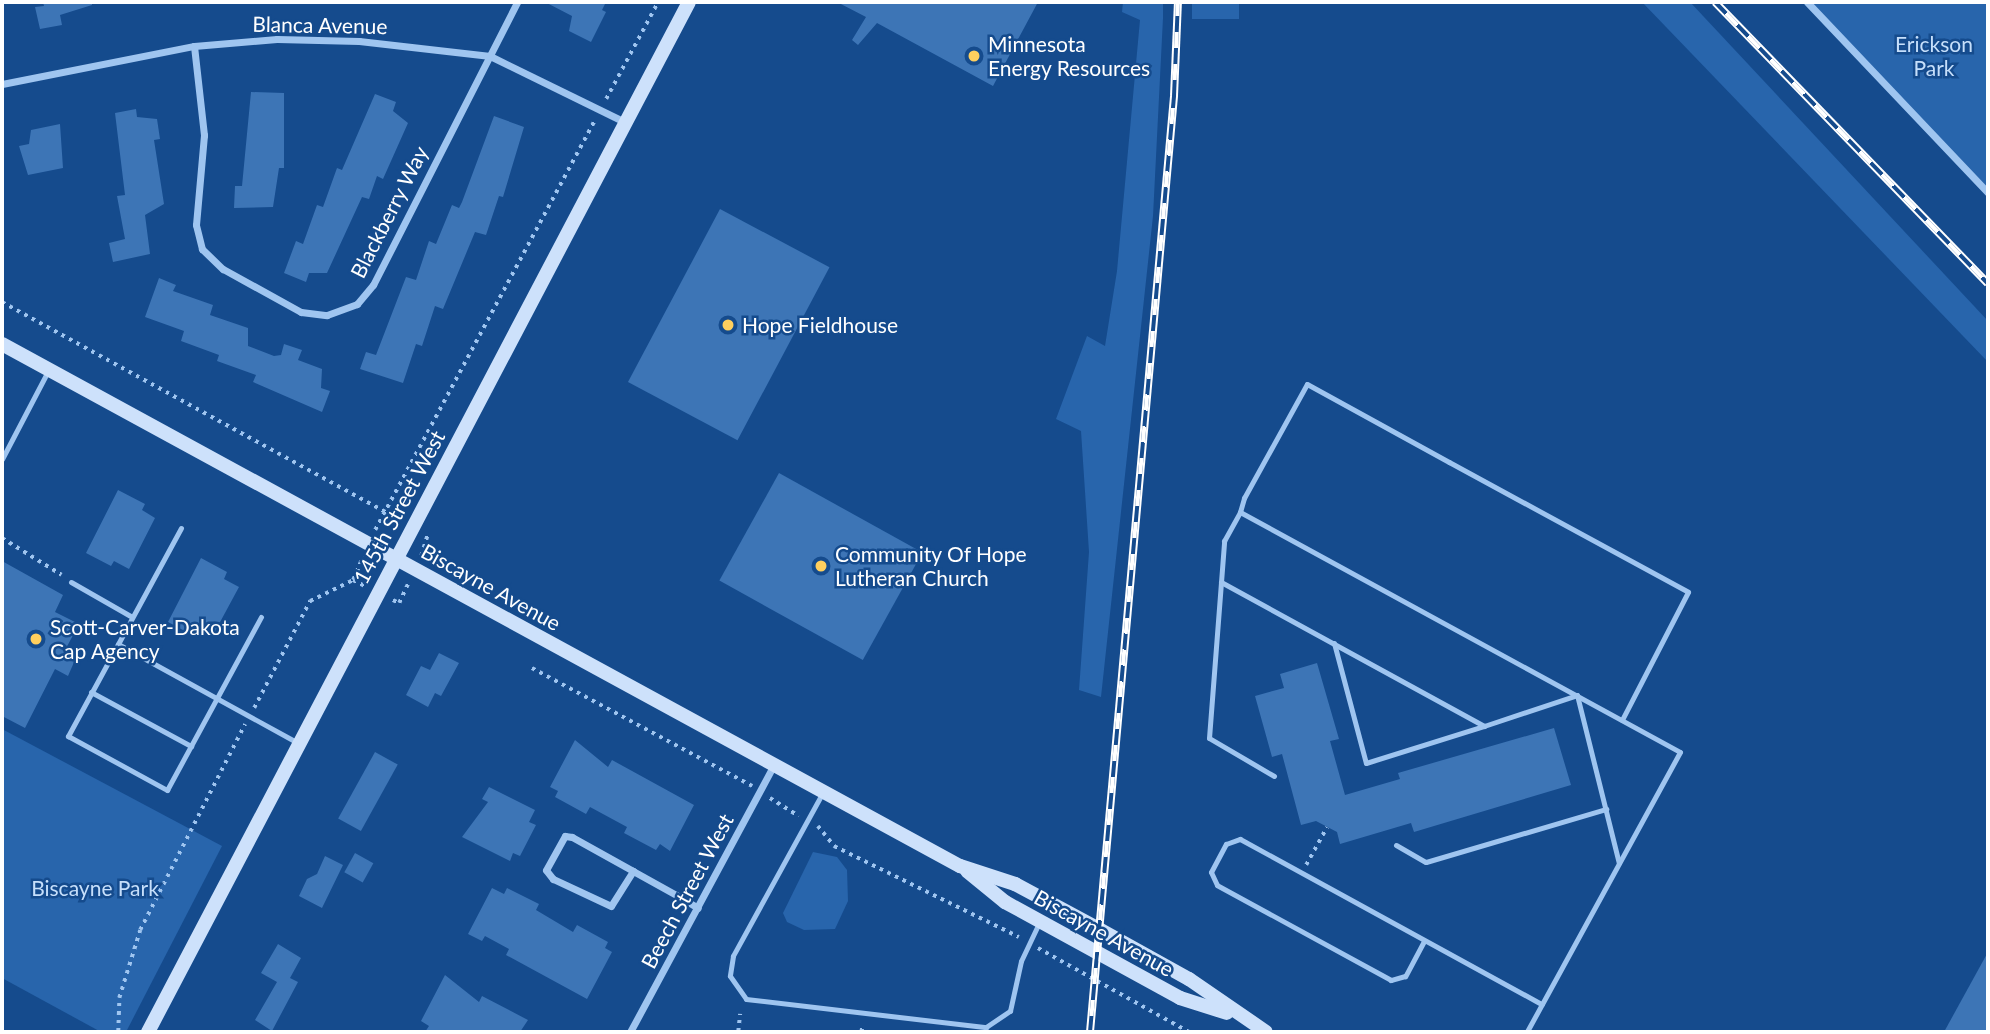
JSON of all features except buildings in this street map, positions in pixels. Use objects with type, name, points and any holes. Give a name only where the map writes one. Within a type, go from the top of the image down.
[{"type":"street","name":"Blackberry Way","points":[[194,46],[204,135],[196,225],[202,249],[223,269],[301,312],[343,312],[373,285],[517,2]]},
{"type":"street","name":"145th Street West","points":[[148,1032],[300,744],[394,558],[689,2]]},
{"type":"street","points":[[1807,2],[1988,192]]},
{"type":"street","name":"Blanca Avenue","points":[[2,84],[194,46],[277,38],[359,41],[490,56],[626,122]]},
{"type":"street","name":"Biscayne Avenue","points":[[2,344],[960,866],[1015,884],[1087,923],[1189,979],[1239,1017],[1266,1032]]},
{"type":"street","name":"Beech Street West","points":[[630,1032],[774,765]]},
{"type":"street","points":[[633,871],[611,906],[553,879],[546,870],[565,836],[633,871],[698,908]]},
{"type":"street","name":"Biscayne Avenue","points":[[960,866],[1005,902],[1180,998],[1239,1017]]},
{"type":"lane","points":[[2,458],[49,368]]},
{"type":"lane","points":[[1274,776],[1209,738],[1224,541],[1307,384],[1688,592],[1622,720]]},
{"type":"lane","points":[[1240,512],[1680,752],[1527,1032]]},
{"type":"lane","points":[[181,528],[68,736],[167,790],[261,617]]},
{"type":"lane","points":[[71,582],[132,617]]},
{"type":"lane","points":[[1221,582],[1484,726]]},
{"type":"lane","points":[[1334,643],[1366,763],[1577,695]]},
{"type":"lane","points":[[118,644],[300,744]]},
{"type":"lane","points":[[91,692],[191,746]]},
{"type":"lane","points":[[1577,695],[1620,863]]},
{"type":"lane","points":[[823,792],[733,956],[730,976],[746,999],[986,1027],[1010,1011],[1028,943],[1040,921]]},
{"type":"lane","points":[[1396,845],[1426,862],[1606,809]]},
{"type":"lane","points":[[1424,941],[1405,976],[1391,980],[1217,885],[1211,872],[1226,844],[1240,839],[1542,1004]]},
{"type":"path","points":[[609,94],[658,2]]},
{"type":"path","points":[[2,302],[383,512],[592,124]]},
{"type":"path","points":[[2,538],[71,582]]},
{"type":"path","points":[[118,1032],[118,998],[140,930],[302,610],[319,594],[353,580]]},
{"type":"path","points":[[532,668],[760,791],[819,826],[834,846],[1028,943],[1189,1032]]},
{"type":"path","points":[[1302,873],[1327,827]]},
{"type":"path","points":[[738,1032],[740,1014]]},
{"type":"green space","points":[[1123,2],[1163,2],[1163,18],[1153,216],[1101,697],[1079,690],[1089,552],[1081,431],[1056,419],[1087,336],[1105,346],[1117,271],[1140,20],[1122,12]]},
{"type":"green space","points":[[1192,2],[1239,2],[1239,19],[1192,19]]},
{"type":"green space","points":[[1642,2],[1690,2],[1988,321],[1988,362]]},
{"type":"green space","name":"Erickson Park","points":[[1807,2],[1988,2],[1988,193]]},
{"type":"green space","name":"Biscayne Park","points":[[2,729],[222,846],[126,1032],[101,1032],[2,978]]},
{"type":"green space","points":[[813,852],[837,857],[847,870],[848,901],[835,929],[804,930],[787,922],[783,913]]},
{"type":"railway","points":[[1090,1032],[1174,96],[1178,2]]},
{"type":"railway","points":[[1715,2],[1988,284]]},
{"type":"place","name":"Minnesota Energy Resources","points":[[974,56]]},
{"type":"place","name":"Hope Fieldhouse","points":[[728,325]]},
{"type":"place","name":"Community Of Hope Lutheran Church","points":[[821,566]]},
{"type":"place","name":"Scott-Carver-Dakota Cap Agency","points":[[36,639]]}]
